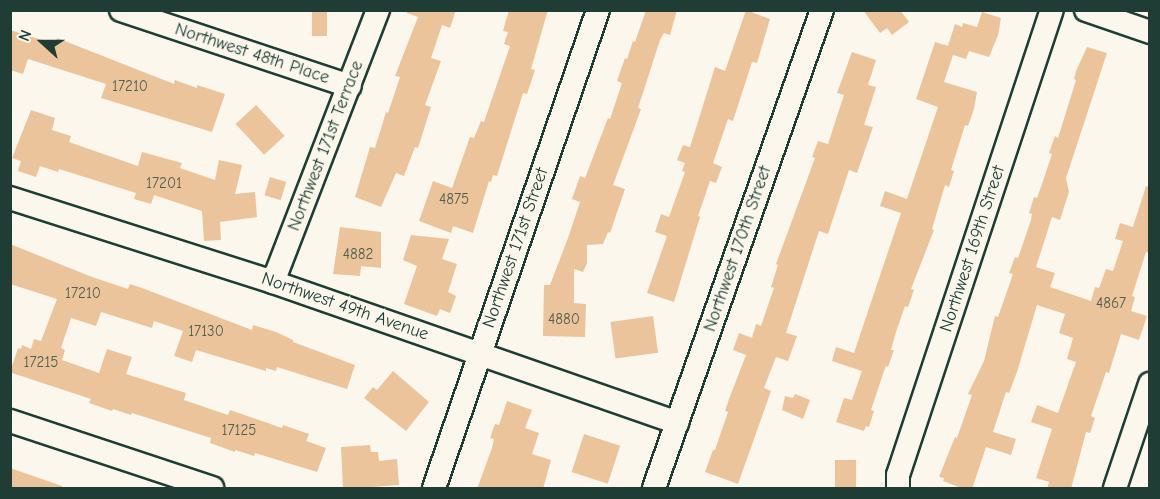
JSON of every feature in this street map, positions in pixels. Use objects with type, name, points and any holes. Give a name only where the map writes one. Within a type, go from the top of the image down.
[{"type":"street","name":"Northwest 48th Place","points":[[121,10],[350,86]]},
{"type":"street","name":"Northwest 171st Terrace","points":[[273,282],[378,10]]},
{"type":"street","name":"Northwest 171st Street","points":[[435,487],[598,10]]},
{"type":"street","name":"Northwest 170th Street","points":[[654,489],[822,10]]},
{"type":"street","name":"Northwest 169th Street","points":[[898,489],[898,475],[1052,10]]},
{"type":"street","points":[[1086,10],[1149,32]]},
{"type":"street","name":"Northwest 49th Avenue","points":[[10,198],[273,282],[677,423]]},
{"type":"street","points":[[1114,489],[1149,384]]},
{"type":"street","points":[[10,421],[213,489]]},
{"type":"building","points":[[312,10],[327,10],[327,36],[312,36]]},
{"type":"building","points":[[407,10],[456,10],[450,28],[442,25],[431,58],[441,61],[425,105],[431,107],[418,148],[415,147],[404,176],[396,173],[381,207],[355,197],[370,147],[375,148],[386,112],[388,113],[400,77],[395,76],[418,17],[407,13]]},
{"type":"building","points":[[509,10],[548,10],[531,69],[535,70],[527,94],[523,93],[497,176],[493,175],[491,182],[489,181],[473,233],[453,226],[451,233],[419,221],[433,181],[452,188],[470,137],[474,138],[481,121],[484,122],[510,46],[504,44],[508,32],[503,31]]},
{"type":"building","points":[[646,10],[677,10],[670,35],[664,33],[660,40],[638,108],[641,109],[613,185],[625,189],[610,233],[608,232],[603,244],[587,245],[587,263],[583,272],[574,269],[574,303],[586,304],[585,337],[543,336],[544,285],[550,285],[568,238],[580,202],[572,199],[580,176],[585,178],[608,118],[610,119],[622,83],[617,81],[625,58],[627,59],[633,41],[635,42]]},
{"type":"building","points":[[746,10],[770,19],[757,63],[752,62],[733,121],[728,119],[713,163],[722,167],[716,183],[710,181],[674,302],[647,293],[667,236],[655,232],[661,214],[669,217],[685,172],[682,171],[685,163],[677,160],[683,145],[690,147],[715,67],[725,71]]},
{"type":"building","points":[[863,10],[900,10],[909,22],[892,35],[887,28],[880,33]]},
{"type":"building","points":[[982,12],[1001,18],[998,35],[989,57],[969,51],[966,59],[953,55],[944,82],[977,92],[974,109],[968,126],[965,125],[951,170],[954,171],[949,187],[945,185],[932,229],[934,230],[911,289],[914,290],[908,307],[905,306],[896,332],[891,350],[894,350],[888,367],[886,366],[884,371],[871,410],[874,411],[869,427],[866,426],[864,431],[836,422],[844,398],[852,400],[862,371],[832,361],[836,347],[854,353],[901,213],[880,206],[885,191],[907,199],[938,107],[916,99],[935,42],[948,46],[955,24],[962,27],[963,23],[977,27]]},
{"type":"building","points":[[10,30],[55,44],[57,38],[174,84],[175,80],[225,94],[212,132],[101,98],[106,84],[28,59],[23,74],[10,70]]},
{"type":"building","points":[[1087,47],[1107,53],[1066,178],[1069,192],[1060,220],[1052,217],[1036,267],[1055,273],[1050,287],[1091,301],[1095,287],[1099,288],[1106,269],[1113,271],[1123,241],[1115,239],[1120,223],[1133,227],[1146,186],[1149,187],[1149,253],[1146,252],[1132,296],[1135,297],[1131,311],[1147,316],[1139,340],[1121,334],[1109,373],[1106,372],[1091,416],[1095,418],[1090,433],[1086,432],[1071,489],[1047,489],[1049,482],[1036,478],[1052,429],[1031,422],[1037,405],[1058,413],[1076,362],[1067,359],[1073,338],[1059,333],[1065,314],[1037,305],[1017,372],[1009,393],[1006,392],[993,432],[1016,439],[1011,455],[986,447],[972,489],[964,489],[943,481],[944,478],[939,477],[955,437],[957,438],[972,395],[968,394],[984,361],[995,316],[998,317],[1013,274],[1009,273],[1015,257],[1018,258],[1031,220],[1032,214],[1029,213],[1034,197],[1037,198],[1052,154],[1049,153],[1055,136],[1058,138],[1076,80],[1074,79],[1076,71]]},
{"type":"building","points":[[852,52],[876,60],[868,85],[876,87],[864,125],[873,127],[857,173],[849,170],[828,234],[819,231],[786,333],[797,336],[788,361],[776,357],[764,388],[771,391],[738,484],[705,472],[713,450],[715,450],[728,412],[725,411],[746,355],[733,350],[739,333],[752,338],[756,324],[761,326],[774,288],[771,287],[778,265],[776,264],[815,158],[812,157],[818,141],[828,144],[844,95],[837,93]]},
{"type":"building","points":[[256,105],[285,136],[264,155],[236,124]]},
{"type":"building","points":[[31,110],[55,118],[52,130],[71,136],[69,142],[138,166],[142,152],[182,163],[180,168],[215,180],[219,160],[242,165],[235,194],[255,192],[257,217],[220,222],[221,240],[204,241],[202,211],[154,195],[151,204],[134,199],[136,193],[59,169],[58,172],[40,166],[36,177],[18,171],[21,161],[12,158]]},
{"type":"building","points":[[270,177],[286,182],[281,200],[264,195]]},
{"type":"building","points":[[340,227],[381,232],[381,268],[361,266],[360,276],[333,274]]},
{"type":"building","points":[[411,235],[449,239],[442,259],[457,264],[448,292],[456,296],[450,313],[440,309],[437,316],[404,304],[417,266],[403,260]]},
{"type":"building","points":[[10,244],[128,289],[130,284],[252,330],[253,325],[276,332],[293,342],[355,365],[347,389],[277,367],[276,371],[266,368],[266,371],[196,350],[192,362],[174,356],[183,331],[154,321],[152,328],[101,312],[96,326],[71,318],[61,348],[65,350],[62,360],[99,373],[107,349],[132,357],[126,374],[186,393],[184,400],[228,415],[230,410],[282,428],[283,425],[309,434],[306,441],[326,448],[317,472],[255,453],[254,456],[235,450],[235,452],[210,443],[211,438],[132,413],[131,415],[113,409],[112,411],[89,403],[91,399],[12,373],[11,369],[18,348],[21,349],[22,345],[31,349],[34,339],[41,341],[57,299],[10,284]]},
{"type":"building","points":[[653,316],[658,353],[616,359],[610,322]]},
{"type":"building","points":[[393,371],[429,402],[406,431],[364,398],[373,387],[377,390]]},
{"type":"building","points":[[795,394],[810,400],[803,419],[782,410],[785,396],[793,398]]},
{"type":"building","points":[[507,401],[532,410],[525,428],[539,433],[532,454],[551,460],[543,489],[477,489],[492,448],[494,439],[490,438],[495,424],[499,425]]},
{"type":"building","points":[[584,434],[620,446],[608,484],[572,472]]},
{"type":"building","points":[[370,445],[371,452],[378,452],[379,461],[397,459],[399,485],[343,489],[341,447]]},
{"type":"building","points":[[835,460],[856,460],[856,488],[835,488]]},
{"type":"building","points":[[10,468],[62,486],[62,489],[10,489]]}]
